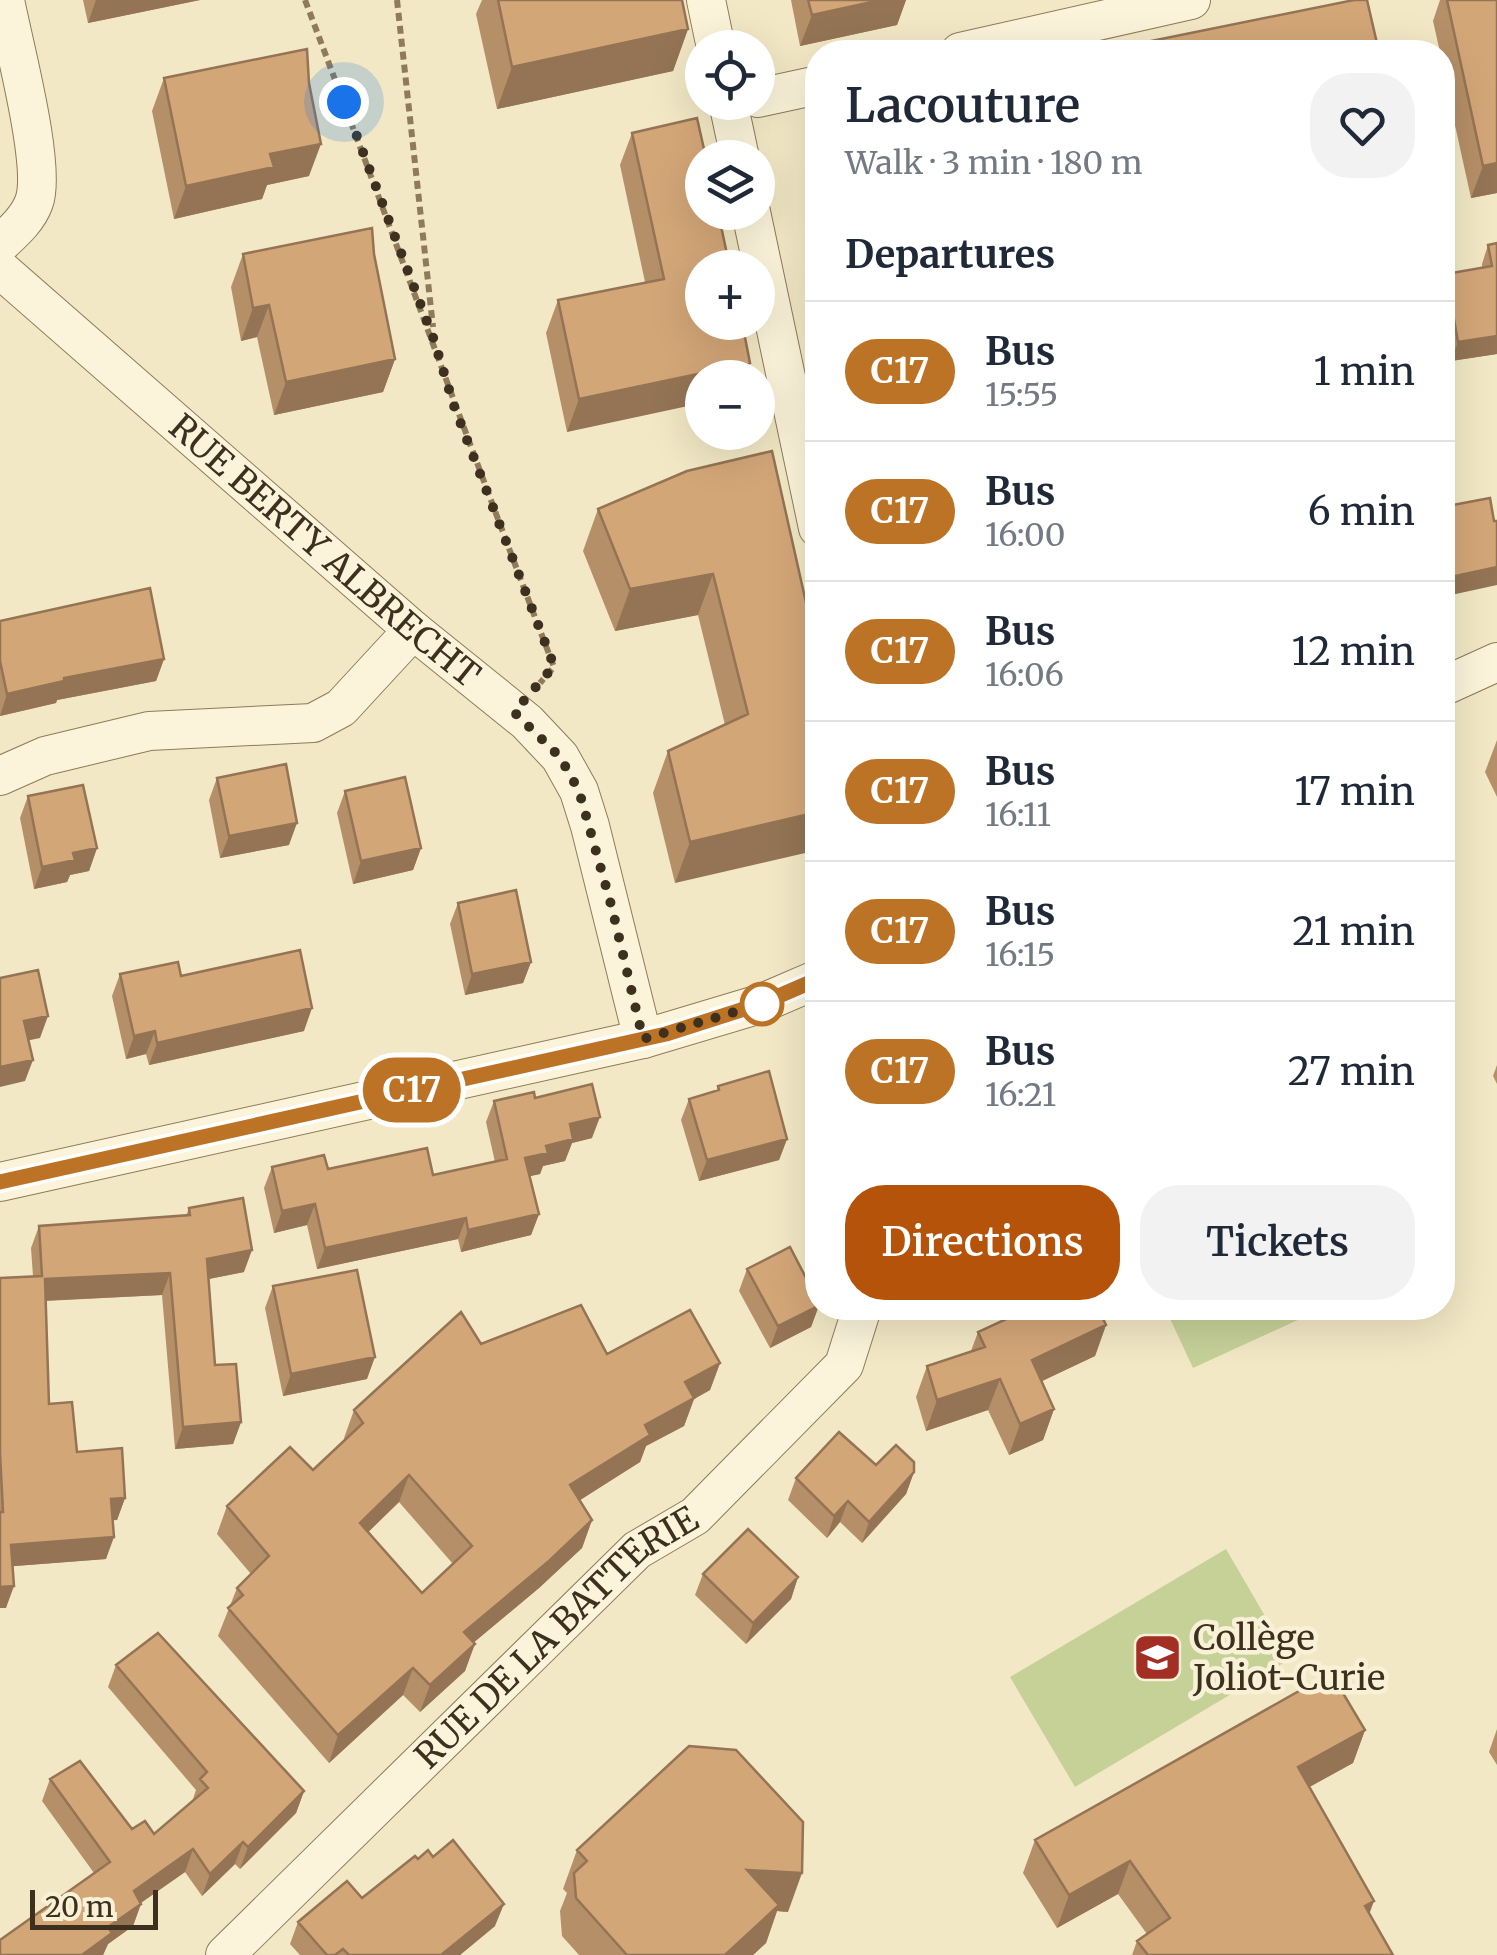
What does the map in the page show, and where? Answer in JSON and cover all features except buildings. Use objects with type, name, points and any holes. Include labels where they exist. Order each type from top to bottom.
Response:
[{"type":"street","points":[[0,244],[18,228],[34,202],[39,170],[5,0]]},
{"type":"street","points":[[706,0],[712,30]]},
{"type":"street","points":[[1013,40],[1191,0]]},
{"type":"street","points":[[775,94],[805,88]]},
{"type":"street","points":[[755,230],[805,467]]},
{"type":"street","name":"RUE BERTY ALBRECHT","points":[[0,269],[412,630],[514,712],[560,757],[579,791],[643,1039]]},
{"type":"street","points":[[0,776],[45,756],[148,731],[312,723],[340,708],[412,630]]},
{"type":"street","points":[[1455,681],[1497,662]]},
{"type":"street","points":[[0,1182],[643,1039],[760,1004],[805,985]]},
{"type":"street","name":"RUE DE LA BATTERIE","points":[[225,1955],[636,1550],[695,1516],[844,1366],[858,1320]]},
{"type":"path","points":[[305,0],[554,666],[514,712]]},
{"type":"path","points":[[398,0],[434,340]]},
{"type":"green space","points":[[1171,1320],[1298,1320],[1193,1368]]},
{"type":"green space","points":[[1226,1549],[1290,1659],[1075,1787],[1010,1677]]},
{"type":"bus line","name":"C17","points":[[0,1182],[666,1034],[760,1004],[805,985]]},
{"type":"place","name":"Collège Joliot-Curie","points":[[1158,1658]]},
{"type":"route","points":[[344,102],[554,666],[514,712],[560,757],[579,791],[643,1039],[762,1004]]}]
